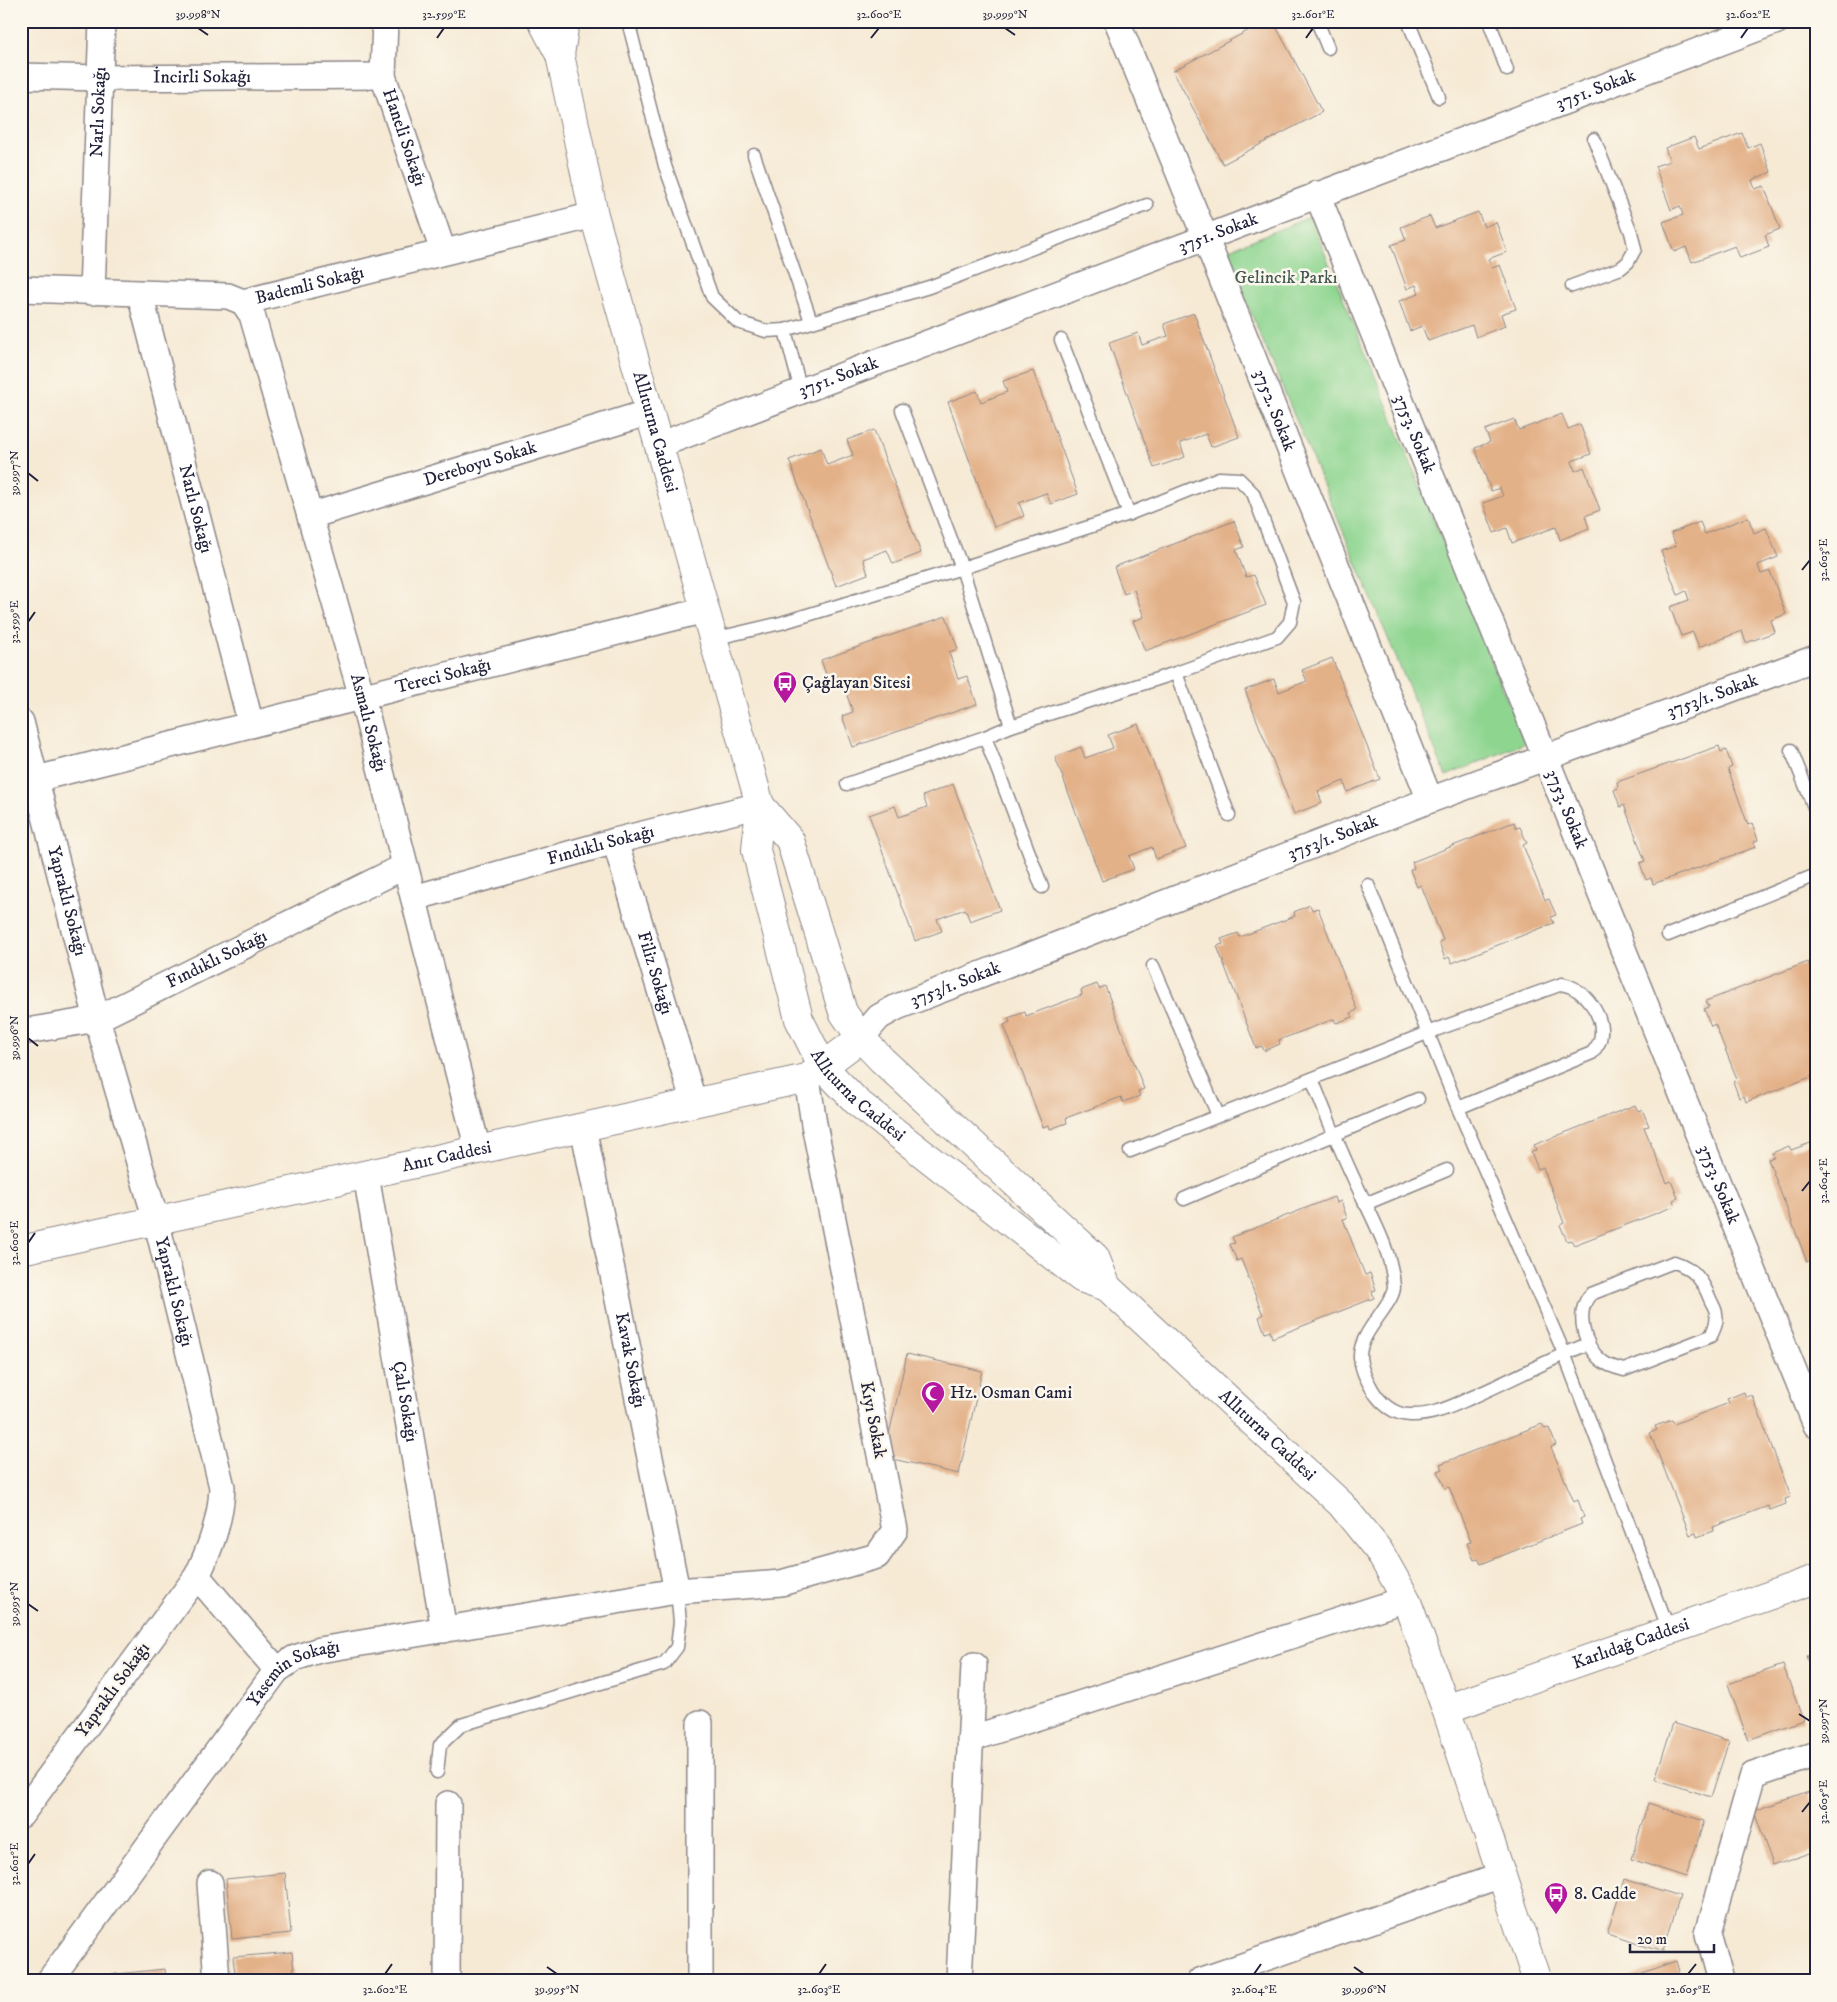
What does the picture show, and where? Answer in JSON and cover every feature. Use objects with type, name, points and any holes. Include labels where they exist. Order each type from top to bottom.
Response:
[{"type":"main road","name":"Allıturna Caddesi","points":[[542,21],[560,55],[594,215],[760,805],[756,850],[799,1019],[816,1055],[816,1072],[1081,1278],[1108,1287]]},
{"type":"main road","name":"Allıturna Caddesi","points":[[560,55],[565,21]]},
{"type":"main road","name":"Allıturna Caddesi","points":[[760,805],[790,840],[843,1012],[861,1038],[882,1060],[1095,1257],[1108,1287],[1341,1504],[1380,1550],[1406,1599]]},
{"type":"main road","name":"Anıt Caddesi","points":[[21,1250],[694,1103],[816,1072],[861,1038]]},
{"type":"main road","name":"Karlıdağ Caddesi","points":[[1446,1709],[1816,1579]]},
{"type":"main road","points":[[1406,1599],[1446,1709],[1537,1981]]},
{"type":"street","name":"Narlı Sokağı","points":[[92,292],[102,21]]},
{"type":"street","name":"Haneli Sokağı","points":[[386,21],[383,76],[443,251]]},
{"type":"street","name":"3752. Sokak","points":[[1117,21],[1430,800]]},
{"type":"street","name":"3751. Sokak","points":[[659,445],[1777,21]]},
{"type":"street","name":"İncirli Sokağı","points":[[21,76],[100,78],[383,76]]},
{"type":"street","name":"3753. Sokak","points":[[1317,194],[1816,1425]]},
{"type":"street","name":"Bademli Sokağı","points":[[21,289],[228,296],[243,302],[594,215]]},
{"type":"street","name":"Narlı Sokağı","points":[[140,294],[251,725]]},
{"type":"street","name":"Asmalı Sokağı","points":[[243,302],[252,315],[362,696],[478,1150]]},
{"type":"street","name":"Dereboyu Sokak","points":[[310,516],[650,412]]},
{"type":"street","name":"Tereci Sokağı","points":[[36,779],[705,610]]},
{"type":"street","name":"3753/1. Sokak","points":[[861,1038],[879,1017],[897,1007],[1430,800],[1816,658]]},
{"type":"street","name":"Yapraklı Sokağı","points":[[21,722],[97,1019],[156,1220],[222,1487],[218,1523],[197,1576],[21,1815]]},
{"type":"street","name":"Fındıklı Sokağı","points":[[414,898],[616,841],[760,805]]},
{"type":"street","name":"Filiz Sokağı","points":[[616,841],[694,1103]]},
{"type":"street","name":"Fındıklı Sokağı","points":[[21,1032],[97,1019],[405,866]]},
{"type":"street","name":"Kıyı Sokak","points":[[677,1591],[781,1583],[877,1556],[895,1530],[814,1124],[816,1072]]},
{"type":"street","name":"Kavak Sokağı","points":[[583,1127],[677,1591]]},
{"type":"street","name":"Çalı Sokağı","points":[[366,1175],[444,1630]]},
{"type":"street","points":[[197,1576],[277,1670]]},
{"type":"street","name":"Yasemin Sokağı","points":[[49,1981],[277,1670],[295,1658],[320,1650],[677,1591]]},
{"type":"street","points":[[970,1739],[1406,1599]]},
{"type":"street","points":[[959,1981],[974,1665]]},
{"type":"street","points":[[700,1723],[700,1981]]},
{"type":"street","points":[[1720,1981],[1708,1933],[1753,1775],[1816,1754]]},
{"type":"street","points":[[447,1981],[448,1804]]},
{"type":"street","points":[[1200,1981],[1501,1875]]},
{"type":"street","points":[[210,1882],[217,1981]]},
{"type":"lane","points":[[628,21],[665,166],[712,297],[738,322],[766,331],[785,330],[929,287],[1147,205]]},
{"type":"lane","points":[[1317,21],[1328,48]]},
{"type":"lane","points":[[1408,21],[1439,97]]},
{"type":"lane","points":[[1489,21],[1507,70]]},
{"type":"lane","points":[[1572,286],[1621,268],[1628,262],[1635,249],[1631,232],[1594,139]]},
{"type":"lane","points":[[754,155],[811,321]]},
{"type":"lane","points":[[785,330],[801,392]]},
{"type":"lane","points":[[1061,340],[1129,514]]},
{"type":"lane","points":[[902,410],[962,568],[1012,726]]},
{"type":"lane","points":[[713,639],[781,623],[962,568],[1129,514],[1219,478],[1238,479],[1253,493],[1294,602],[1290,622],[1278,637],[1176,673],[1012,726],[847,784]]},
{"type":"lane","points":[[1176,673],[1229,815]]},
{"type":"lane","points":[[985,737],[1042,886]]},
{"type":"lane","points":[[1791,750],[1816,812]]},
{"type":"lane","points":[[1668,935],[1816,875]]},
{"type":"lane","points":[[1368,885],[1458,1108],[1564,1354],[1670,1630]]},
{"type":"lane","points":[[1153,966],[1218,1115]]},
{"type":"lane","points":[[1130,1151],[1427,1033],[1562,984],[1572,986],[1585,997],[1596,1011],[1601,1028],[1600,1041],[1592,1053],[1458,1108]]},
{"type":"lane","points":[[1312,1079],[1334,1136],[1383,1244],[1390,1266],[1394,1289],[1386,1306],[1370,1326],[1360,1355],[1362,1372],[1375,1394],[1389,1409],[1409,1416],[1436,1413],[1526,1374],[1588,1344]]},
{"type":"lane","points":[[1184,1199],[1418,1099]]},
{"type":"lane","points":[[1365,1204],[1448,1170]]},
{"type":"lane","points":[[1674,1262],[1684,1265],[1698,1276],[1705,1286],[1716,1313],[1716,1325],[1710,1336],[1624,1370],[1601,1360],[1588,1344],[1582,1319],[1582,1310],[1586,1299],[1591,1294],[1674,1262]]},
{"type":"lane","points":[[436,1772],[440,1745],[461,1724],[664,1664],[677,1647],[680,1622],[677,1591]]},
{"type":"green space","name":"Gelincik Parkı","points":[[1310,217],[1525,743],[1446,776],[1225,251]]},
{"type":"building","points":[[1266,21],[1273,21],[1322,112],[1223,164],[1173,71]]},
{"type":"building","points":[[1742,133],[1748,148],[1760,143],[1771,172],[1752,180],[1755,189],[1764,186],[1780,229],[1765,235],[1769,247],[1740,258],[1735,246],[1692,262],[1686,247],[1674,252],[1663,222],[1683,215],[1680,206],[1671,210],[1655,166],[1670,161],[1665,148],[1694,137],[1699,149]]},
{"type":"building","points":[[1478,212],[1484,227],[1496,222],[1507,252],[1488,259],[1492,268],[1500,265],[1516,309],[1501,314],[1505,326],[1476,337],[1472,325],[1428,341],[1422,326],[1410,331],[1399,301],[1419,294],[1416,285],[1407,289],[1391,245],[1406,240],[1401,227],[1430,216],[1435,228]]},
{"type":"building","points":[[1194,313],[1239,437],[1211,447],[1206,434],[1180,443],[1185,457],[1154,468],[1109,343],[1138,333],[1142,345],[1168,336],[1164,324]]},
{"type":"building","points":[[1033,371],[1078,494],[1051,504],[1046,493],[1019,503],[1024,516],[994,527],[948,402],[977,391],[981,402],[1007,392],[1003,381]]},
{"type":"building","points":[[1562,414],[1568,429],[1580,424],[1591,454],[1572,461],[1575,471],[1584,467],[1600,510],[1585,516],[1589,528],[1560,540],[1556,527],[1512,543],[1507,528],[1494,533],[1483,503],[1503,496],[1500,488],[1491,491],[1475,448],[1490,442],[1485,430],[1514,419],[1519,430]]},
{"type":"building","points":[[874,430],[921,553],[893,564],[887,550],[863,559],[868,574],[836,586],[789,460],[821,448],[827,465],[853,455],[847,440]]},
{"type":"building","points":[[1748,517],[1754,533],[1766,528],[1778,557],[1758,565],[1761,574],[1770,571],[1786,614],[1771,620],[1775,632],[1746,643],[1742,631],[1699,647],[1693,632],[1681,636],[1670,607],[1689,600],[1686,591],[1678,595],[1661,551],[1676,546],[1671,533],[1700,522],[1705,534]]},
{"type":"building","points":[[1234,521],[1244,547],[1236,550],[1246,577],[1254,575],[1266,605],[1145,651],[1133,621],[1144,617],[1134,590],[1124,594],[1114,567]]},
{"type":"building","points":[[946,616],[958,649],[949,652],[958,679],[967,676],[977,704],[853,747],[842,716],[853,712],[843,685],[831,689],[821,660]]},
{"type":"building","points":[[1332,658],[1380,779],[1347,792],[1344,781],[1318,791],[1322,803],[1294,814],[1245,690],[1274,679],[1279,692],[1307,681],[1302,670]]},
{"type":"building","points":[[1138,724],[1186,848],[1156,859],[1152,847],[1129,856],[1134,869],[1102,881],[1055,757],[1081,747],[1085,758],[1113,748],[1108,735]]},
{"type":"building","points":[[1719,746],[1721,752],[1726,750],[1732,767],[1728,769],[1748,825],[1752,823],[1758,840],[1754,842],[1756,847],[1653,884],[1651,878],[1646,880],[1640,863],[1645,861],[1624,805],[1620,807],[1614,790],[1618,788],[1617,782]]},
{"type":"building","points":[[953,784],[1000,910],[970,921],[965,909],[937,919],[942,931],[915,941],[869,815],[895,806],[899,817],[927,807],[923,796]]},
{"type":"building","points":[[1514,822],[1516,828],[1520,827],[1527,843],[1523,845],[1545,900],[1549,899],[1556,915],[1551,917],[1554,923],[1452,963],[1449,957],[1445,959],[1439,942],[1443,940],[1421,885],[1417,887],[1410,870],[1414,868],[1412,862]]},
{"type":"building","points":[[1310,905],[1312,910],[1318,908],[1357,1010],[1351,1013],[1353,1017],[1336,1023],[1334,1019],[1279,1040],[1280,1044],[1264,1051],[1262,1046],[1256,1048],[1217,946],[1223,944],[1221,939],[1238,933],[1240,937],[1295,916],[1294,912]]},
{"type":"building","points":[[1808,962],[1810,967],[1815,965],[1816,968],[1816,1075],[1746,1102],[1744,1096],[1739,1098],[1733,1081],[1737,1079],[1715,1024],[1711,1026],[1704,1009],[1709,1007],[1706,1001]]},
{"type":"building","points":[[1097,984],[1099,989],[1105,986],[1144,1089],[1138,1091],[1140,1096],[1123,1102],[1121,1097],[1066,1118],[1067,1123],[1050,1129],[1049,1125],[1043,1127],[1004,1025],[1010,1022],[1008,1018],[1025,1012],[1026,1016],[1082,995],[1081,990]]},
{"type":"building","points":[[1635,1105],[1638,1111],[1642,1109],[1649,1126],[1644,1127],[1667,1183],[1671,1181],[1678,1198],[1673,1200],[1675,1206],[1574,1245],[1571,1240],[1567,1241],[1560,1225],[1564,1223],[1543,1167],[1538,1169],[1531,1152],[1536,1151],[1534,1145]]},
{"type":"building","points":[[1816,1141],[1815,1265],[1813,1259],[1807,1262],[1768,1159],[1774,1157],[1772,1153],[1789,1146],[1791,1150]]},
{"type":"building","points":[[1334,1197],[1336,1203],[1341,1201],[1347,1218],[1343,1219],[1365,1275],[1370,1273],[1376,1290],[1372,1291],[1374,1298],[1272,1338],[1270,1331],[1265,1333],[1259,1317],[1263,1315],[1241,1259],[1237,1261],[1230,1244],[1235,1243],[1232,1237]]},
{"type":"building","name":"Hz. Osman Cami","points":[[907,1354],[982,1371],[959,1474],[884,1457]]},
{"type":"building","points":[[1744,1392],[1746,1397],[1752,1395],[1791,1497],[1785,1499],[1786,1504],[1770,1510],[1768,1506],[1713,1527],[1714,1531],[1697,1537],[1696,1533],[1690,1535],[1650,1433],[1657,1430],[1655,1426],[1672,1420],[1674,1424],[1729,1403],[1727,1399]]},
{"type":"building","points":[[1542,1424],[1545,1429],[1549,1428],[1556,1445],[1551,1447],[1574,1502],[1578,1500],[1584,1517],[1580,1519],[1582,1524],[1481,1564],[1478,1559],[1474,1560],[1467,1543],[1471,1542],[1449,1487],[1445,1488],[1438,1471],[1443,1469],[1440,1464]]},
{"type":"building","points":[[1816,1653],[1816,1679],[1815,1679],[1807,1656]]},
{"type":"building","points":[[1783,1665],[1803,1720],[1748,1740],[1728,1684]]},
{"type":"building","points":[[1673,1723],[1729,1741],[1711,1797],[1655,1779]]},
{"type":"building","points":[[1809,1792],[1816,1810],[1816,1851],[1773,1866],[1754,1811]]},
{"type":"building","points":[[1648,1803],[1704,1821],[1686,1877],[1631,1859]]},
{"type":"building","points":[[285,1873],[291,1933],[232,1939],[226,1879]]},
{"type":"building","points":[[1624,1879],[1680,1896],[1663,1952],[1607,1934]]},
{"type":"building","points":[[292,1952],[295,1981],[236,1981],[233,1957]]},
{"type":"building","points":[[1676,1961],[1682,1981],[1621,1981],[1621,1980]]},
{"type":"building","points":[[165,1969],[166,1981],[106,1981],[106,1975]]},
{"type":"place","name":"Çağlayan Sitesi","points":[[785,704]]},
{"type":"place","name":"Hz. Osman Cami","points":[[933,1414]]},
{"type":"place","name":"8. Cadde","points":[[1556,1915]]}]
